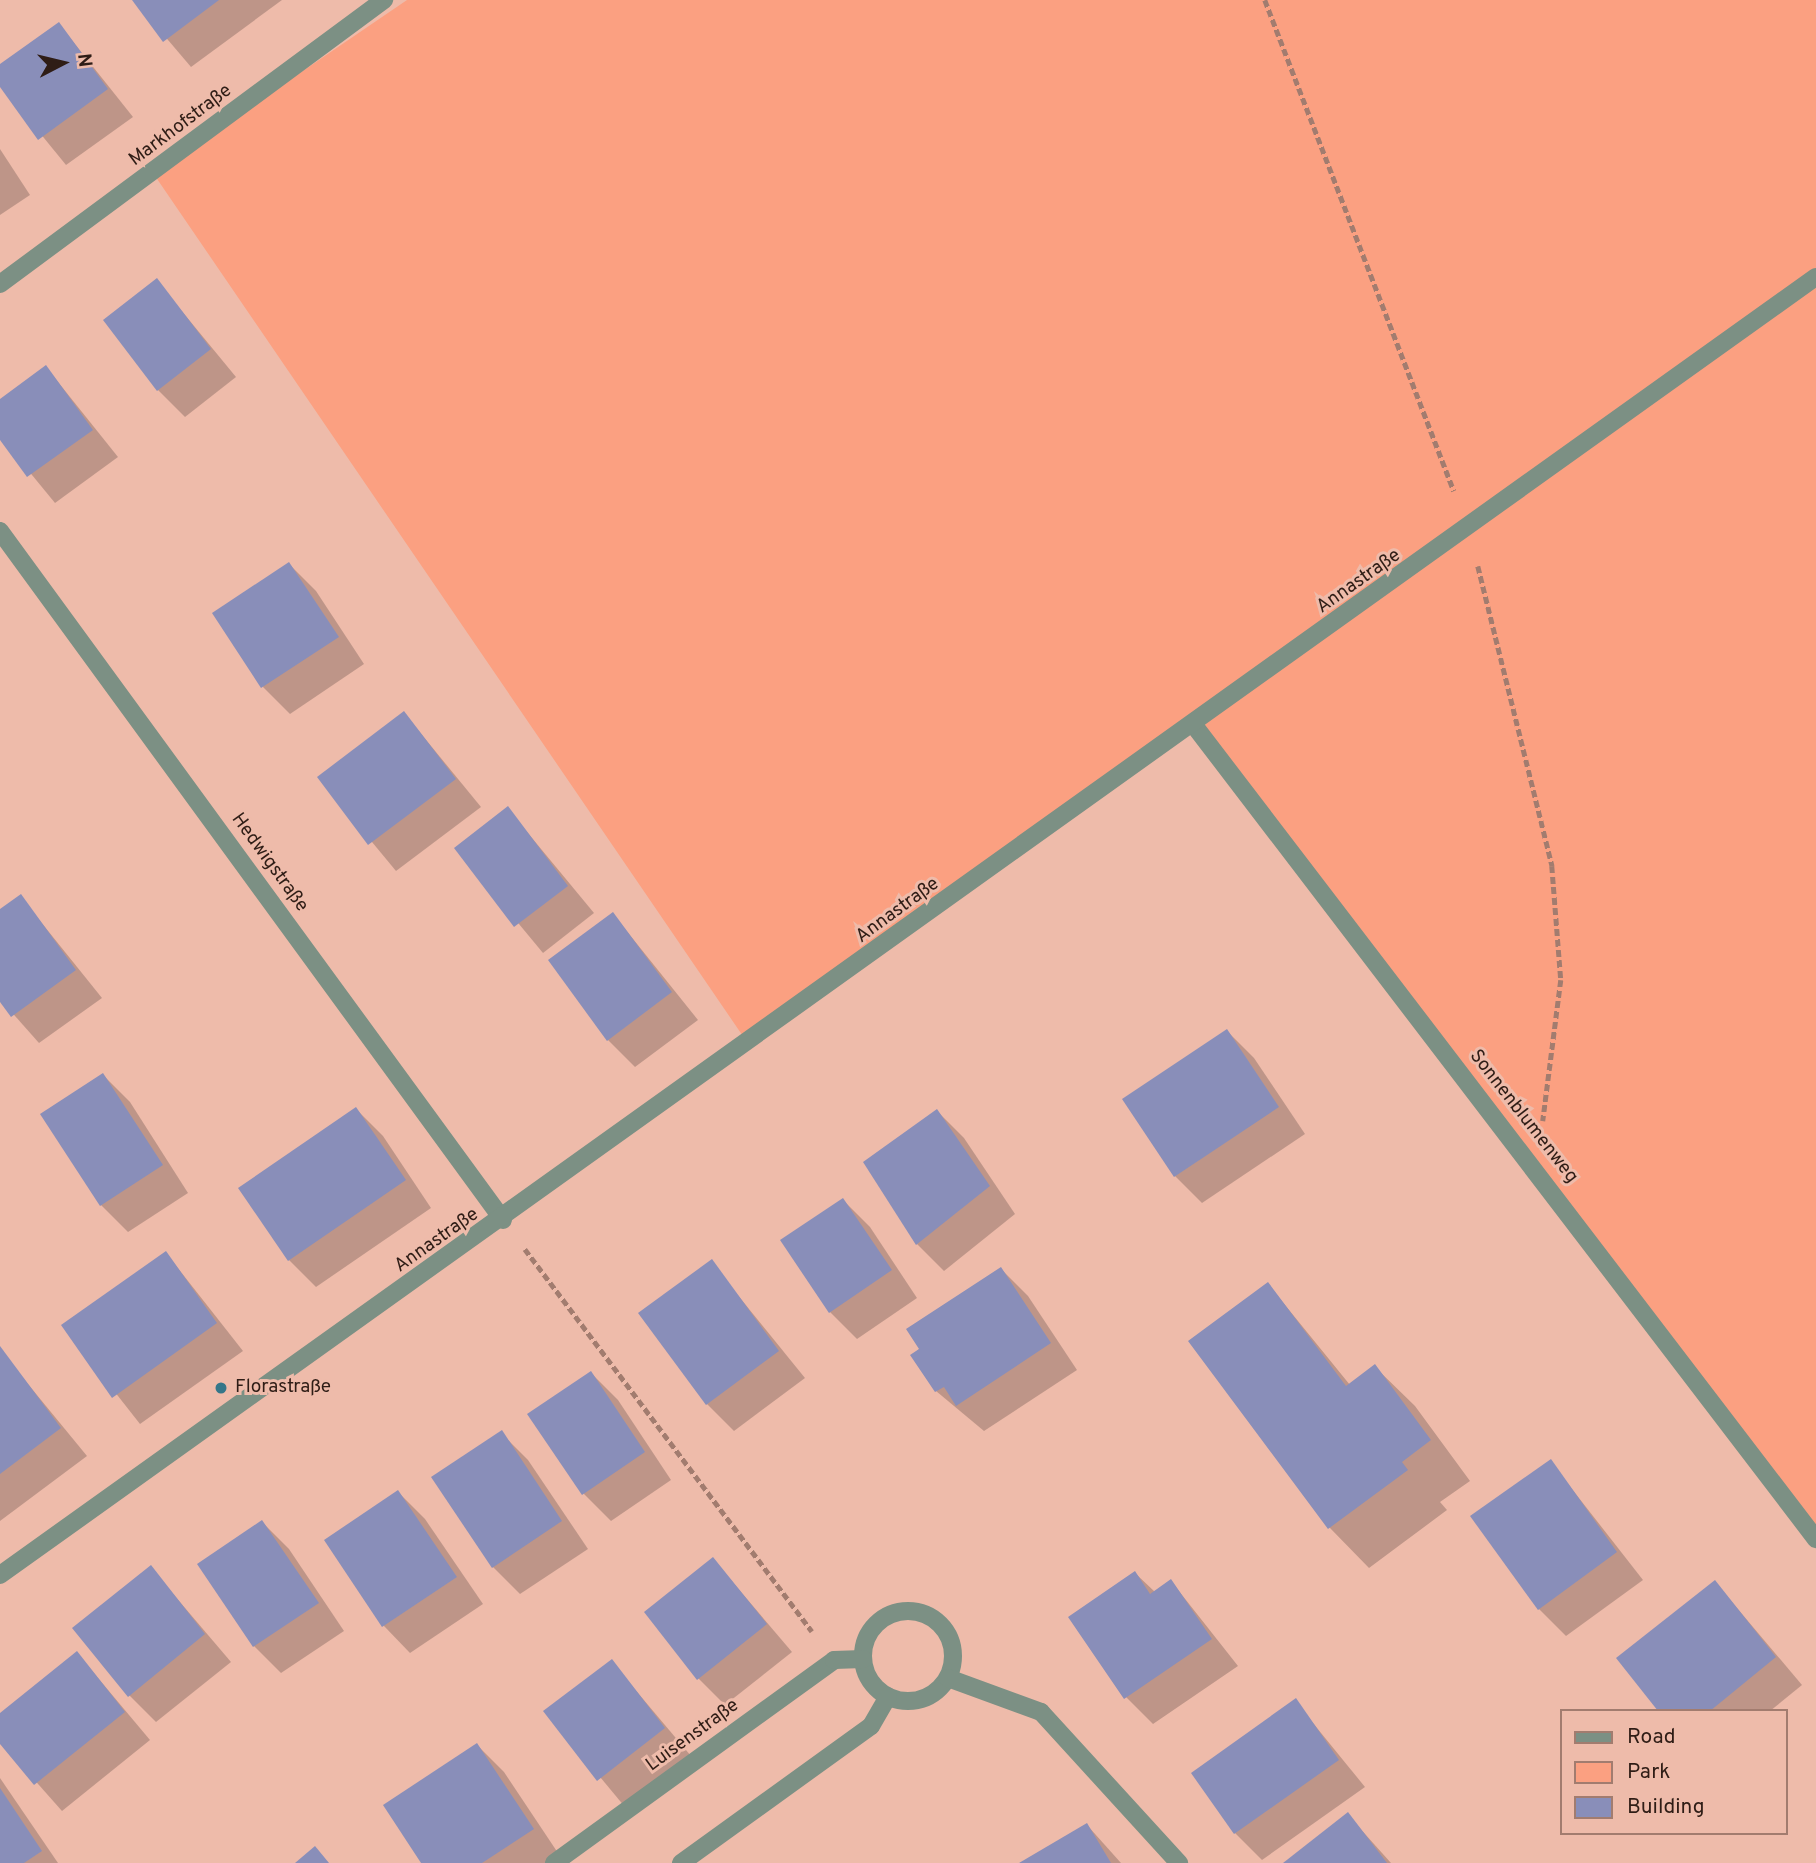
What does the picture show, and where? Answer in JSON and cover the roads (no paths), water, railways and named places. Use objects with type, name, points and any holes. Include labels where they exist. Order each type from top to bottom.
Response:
[{"type":"street","name":"Markhofstraße","points":[[0,284],[384,0]]},
{"type":"street","name":"Annastraße","points":[[0,1575],[503,1220],[1816,276]]},
{"type":"street","name":"Hedwigstraße","points":[[0,531],[503,1220]]},
{"type":"street","name":"Sonnenblumenweg","points":[[1193,724],[1816,1539]]},
{"type":"street","points":[[918,1612],[949,1637],[954,1658],[948,1678],[933,1695],[910,1702],[888,1697],[867,1675],[863,1659],[878,1622],[918,1612]]},
{"type":"street","name":"Luisenstraße","points":[[554,1863],[834,1660],[863,1659]]},
{"type":"street","points":[[948,1678],[1041,1712],[1179,1863]]},
{"type":"street","points":[[681,1863],[871,1726],[888,1697]]},
{"type":"place","name":"Florastraße","points":[[221,1388]]}]
